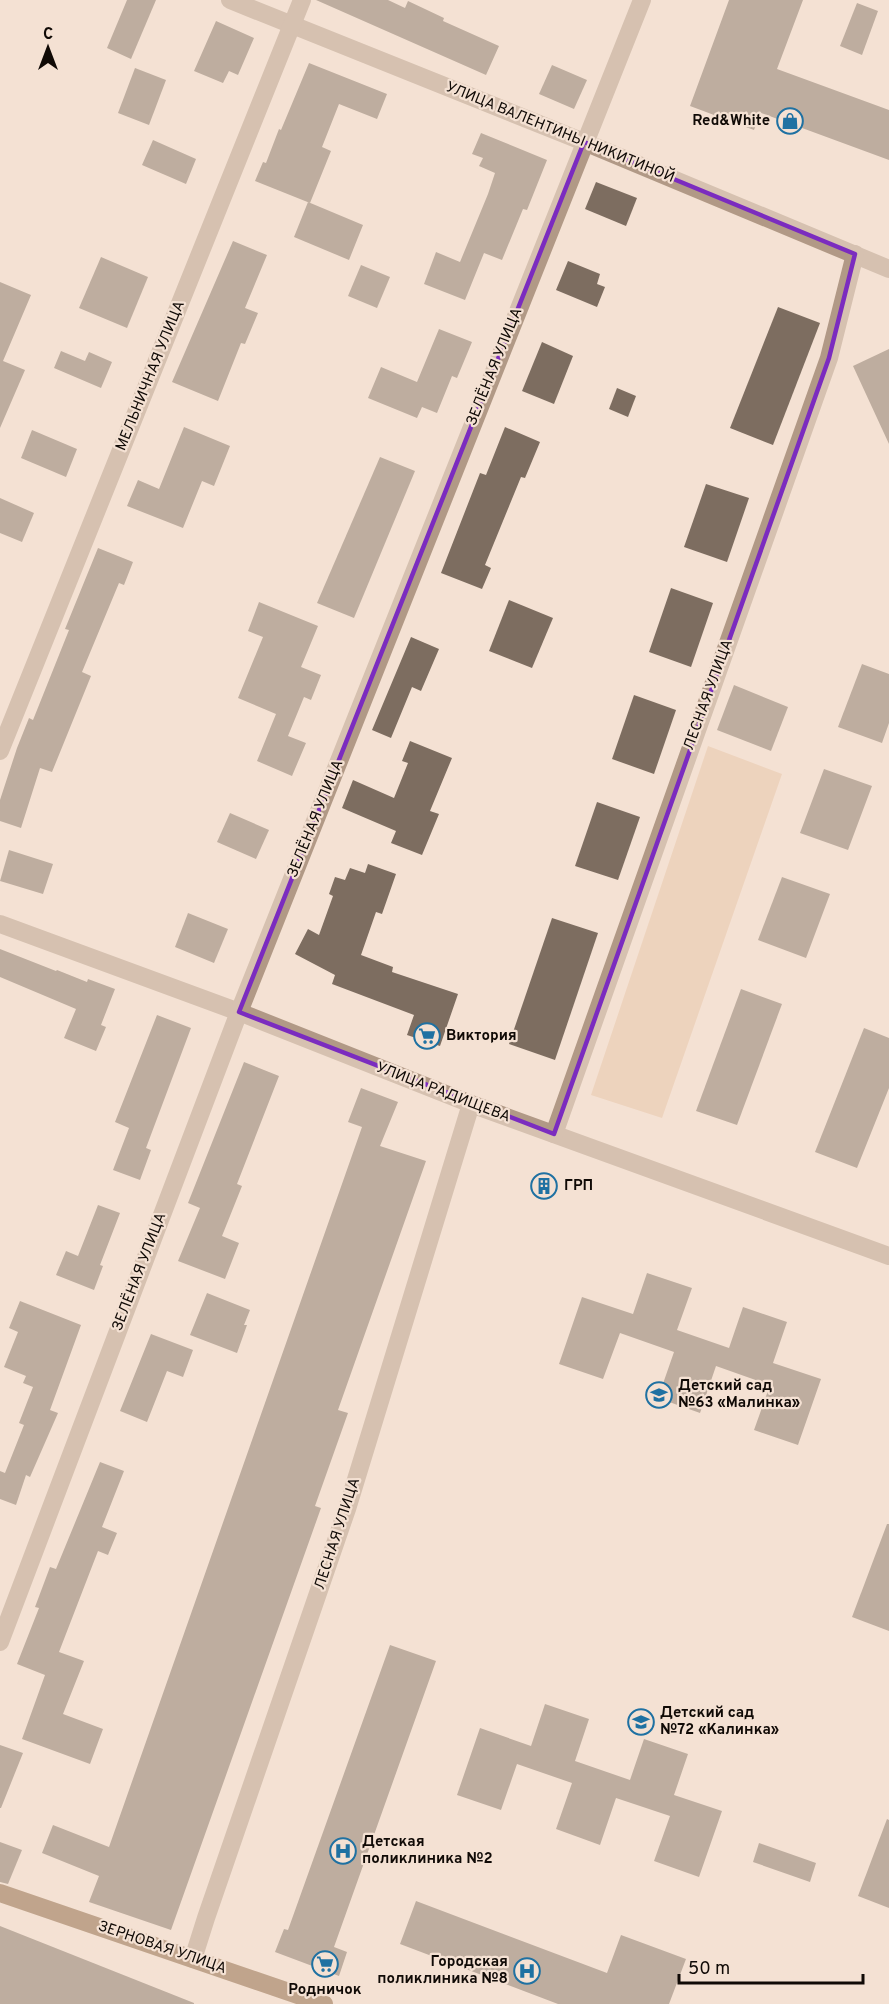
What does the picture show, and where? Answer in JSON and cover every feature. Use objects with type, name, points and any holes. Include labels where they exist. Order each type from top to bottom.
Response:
[{"type":"main road","name":"ЗЕРНОВАЯ УЛИЦА","points":[[0,1893],[324,2004]]},
{"type":"street","name":"УЛИЦА ВАЛЕНТИНЫ НИКИТИНОЙ","points":[[230,0],[584,142],[889,269]]},
{"type":"street","name":"МЕЛЬНИЧНАЯ УЛИЦА","points":[[0,752],[302,0]]},
{"type":"street","name":"ЗЕЛЁНАЯ УЛИЦА","points":[[0,1642],[239,1012],[642,0]]},
{"type":"street","name":"ЛЕСНАЯ УЛИЦА","points":[[554,1134],[829,358],[855,254]]},
{"type":"street","name":"УЛИЦА РАДИЩЕВА","points":[[0,924],[239,1012],[471,1104],[889,1256]]},
{"type":"street","name":"ЛЕСНАЯ УЛИЦА","points":[[194,1959],[206,1918],[347,1509],[471,1104]]},
{"type":"highlighted area","points":[[584,142],[855,254],[829,358],[554,1134],[239,1012]]},
{"type":"shaded area","points":[[708,746],[782,774],[662,1118],[591,1095]]},
{"type":"building","points":[[127,0],[156,0],[131,59],[107,48]]},
{"type":"building","points":[[316,0],[388,0],[405,8],[408,1],[444,18],[443,21],[499,46],[486,75]]},
{"type":"building","points":[[729,0],[803,0],[777,69],[889,110],[889,160],[761,113],[754,130],[690,106]]},
{"type":"building","points":[[857,3],[878,11],[862,55],[840,46]]},
{"type":"building","points":[[216,21],[254,38],[238,75],[229,71],[223,83],[194,71]]},
{"type":"building","points":[[309,63],[387,94],[377,119],[339,104],[322,147],[331,151],[310,203],[255,181],[263,162],[266,163]]},
{"type":"building","points":[[552,65],[587,80],[574,109],[539,94]]},
{"type":"building","points":[[135,68],[166,80],[149,125],[118,113]]},
{"type":"building","points":[[481,133],[547,160],[527,210],[523,209],[502,260],[484,253],[465,300],[424,284],[436,252],[460,262],[488,194],[495,173],[479,166],[483,158],[472,154]]},
{"type":"building","points":[[153,140],[196,159],[186,184],[142,165]]},
{"type":"building","points":[[596,182],[637,198],[626,226],[585,209]]},
{"type":"building","points":[[308,202],[363,225],[349,260],[294,237]]},
{"type":"building","points":[[233,241],[267,255],[245,308],[258,313],[245,344],[241,343],[218,401],[172,382]]},
{"type":"building","points":[[101,257],[148,277],[127,328],[79,308]]},
{"type":"building","points":[[568,261],[600,274],[597,284],[605,287],[597,307],[556,290]]},
{"type":"building","points":[[361,265],[390,277],[377,308],[348,296]]},
{"type":"building","points":[[0,282],[31,295],[3,361],[25,370],[0,428]]},
{"type":"building","points":[[778,307],[820,323],[773,445],[730,428]]},
{"type":"building","points":[[439,329],[472,342],[457,378],[452,376],[437,413],[422,407],[417,418],[368,398],[381,367],[417,382]]},
{"type":"building","points":[[542,342],[573,356],[554,404],[522,391]]},
{"type":"building","points":[[889,349],[889,444],[853,366]]},
{"type":"building","points":[[61,351],[85,361],[89,352],[112,362],[101,388],[54,368]]},
{"type":"building","points":[[617,388],[636,396],[628,417],[609,409]]},
{"type":"building","points":[[184,427],[230,446],[214,486],[202,481],[183,528],[127,506],[138,480],[159,489]]},
{"type":"building","points":[[505,427],[540,442],[525,478],[521,477],[485,565],[491,568],[482,589],[441,573],[480,473],[486,475]]},
{"type":"building","points":[[32,430],[77,449],[66,477],[21,458]]},
{"type":"building","points":[[380,457],[415,471],[354,618],[317,603]]},
{"type":"building","points":[[706,484],[749,498],[727,562],[684,547]]},
{"type":"building","points":[[0,498],[34,513],[22,542],[0,533]]},
{"type":"building","points":[[98,548],[133,562],[124,585],[119,583],[82,672],[91,676],[52,772],[40,768],[21,828],[0,821],[0,800],[17,748],[29,718],[33,720],[69,630],[65,629]]},
{"type":"building","points":[[671,588],[713,603],[691,667],[649,652]]},
{"type":"building","points":[[509,600],[553,618],[532,668],[489,651]]},
{"type":"building","points":[[259,602],[318,626],[301,667],[321,675],[311,700],[304,697],[288,736],[306,743],[292,776],[257,761],[276,714],[238,698],[263,637],[248,631]]},
{"type":"building","points":[[411,637],[439,649],[421,691],[412,687],[391,738],[372,730]]},
{"type":"building","points":[[862,664],[889,674],[889,723],[882,743],[838,727]]},
{"type":"building","points":[[734,685],[788,707],[771,751],[717,730]]},
{"type":"building","points":[[634,695],[676,710],[654,774],[612,759]]},
{"type":"building","points":[[410,741],[452,758],[430,811],[439,814],[422,855],[391,843],[396,831],[342,808],[353,780],[394,798],[408,763],[402,761]]},
{"type":"building","points":[[824,769],[872,786],[848,850],[800,833]]},
{"type":"building","points":[[597,802],[640,817],[618,880],[575,866]]},
{"type":"building","points":[[230,813],[269,830],[256,859],[217,842]]},
{"type":"building","points":[[9,850],[53,864],[43,894],[0,881]]},
{"type":"building","points":[[368,864],[396,874],[382,914],[376,912],[361,955],[393,967],[392,972],[458,994],[440,1046],[407,1035],[414,1015],[332,984],[335,975],[295,954],[308,929],[319,935],[333,896],[329,894],[335,877],[345,880],[350,868],[365,873]]},
{"type":"building","points":[[782,877],[830,894],[806,958],[758,940]]},
{"type":"building","points":[[188,913],[228,929],[214,963],[175,947]]},
{"type":"building","points":[[552,918],[598,933],[555,1060],[509,1044]]},
{"type":"building","points":[[0,949],[87,982],[88,979],[115,989],[101,1025],[106,1027],[96,1051],[64,1038],[76,1009],[0,977]]},
{"type":"building","points":[[741,989],[782,1004],[737,1125],[696,1111]]},
{"type":"building","points":[[157,1015],[191,1028],[146,1148],[151,1150],[140,1180],[113,1170],[129,1128],[115,1122]]},
{"type":"building","points":[[864,1028],[889,1038],[889,1088],[857,1168],[815,1152]]},
{"type":"building","points":[[244,1062],[279,1076],[237,1184],[242,1186],[222,1236],[239,1243],[225,1279],[178,1261],[200,1208],[188,1203]]},
{"type":"building","points":[[361,1088],[398,1102],[380,1146],[426,1161],[338,1410],[348,1413],[315,1506],[321,1508],[171,1930],[89,1902],[99,1876],[42,1853],[53,1825],[109,1847],[362,1127],[348,1122]]},
{"type":"building","points":[[98,1205],[120,1213],[100,1265],[103,1266],[94,1290],[56,1275],[66,1251],[78,1256]]},
{"type":"building","points":[[647,1273],[692,1288],[677,1330],[729,1348],[743,1307],[787,1322],[773,1363],[821,1379],[798,1445],[754,1430],[770,1385],[716,1366],[700,1413],[658,1398],[674,1352],[620,1333],[603,1379],[559,1364],[582,1297],[633,1314]]},
{"type":"building","points":[[207,1293],[250,1310],[237,1353],[190,1335]]},
{"type":"building","points":[[20,1301],[81,1325],[50,1410],[58,1413],[30,1477],[26,1475],[16,1505],[0,1499],[0,1471],[5,1473],[24,1425],[19,1423],[33,1387],[23,1383],[26,1376],[4,1367],[18,1332],[9,1328]]},
{"type":"building","points":[[151,1334],[193,1350],[183,1377],[167,1371],[147,1422],[120,1411]]},
{"type":"building","points":[[100,1462],[124,1471],[102,1527],[117,1533],[108,1555],[98,1551],[59,1652],[84,1661],[63,1714],[103,1729],[90,1764],[22,1739],[45,1675],[17,1664],[39,1608],[35,1607],[50,1567],[56,1569]]},
{"type":"building","points":[[887,1524],[889,1524],[889,1631],[852,1617]]},
{"type":"building","points":[[390,1645],[436,1661],[334,1947],[347,1952],[339,1976],[275,1952],[284,1929],[288,1930]]},
{"type":"building","points":[[545,1704],[589,1719],[575,1761],[630,1780],[644,1739],[688,1754],[674,1795],[722,1811],[699,1877],[654,1861],[670,1816],[616,1798],[600,1845],[556,1829],[572,1783],[517,1764],[501,1810],[457,1795],[480,1728],[531,1746]]},
{"type":"building","points":[[0,1745],[23,1753],[1,1808],[0,1808]]},
{"type":"building","points":[[887,1819],[889,1820],[889,1908],[858,1896]]},
{"type":"building","points":[[0,1842],[22,1850],[8,1884],[0,1882]]},
{"type":"building","points":[[759,1843],[816,1863],[810,1882],[753,1862]]},
{"type":"building","points":[[416,1901],[607,1973],[621,1935],[686,1959],[669,2004],[558,2004],[400,1944]]},
{"type":"building","points":[[0,1926],[194,2003],[194,2004],[0,2004]]},
{"type":"place","name":"Red&White","points":[[790,121]]},
{"type":"place","name":"Виктория","points":[[427,1036]]},
{"type":"place","name":"ГРП","points":[[544,1186]]},
{"type":"place","name":"Детский сад №63 «Малинка»","points":[[659,1395]]},
{"type":"place","name":"Детский сад №72 «Калинка»","points":[[641,1722]]},
{"type":"place","name":"Детская поликлиника №2","points":[[343,1851]]},
{"type":"place","name":"Родничок","points":[[325,1964]]},
{"type":"place","name":"Городская поликлиника №8","points":[[527,1971]]}]
